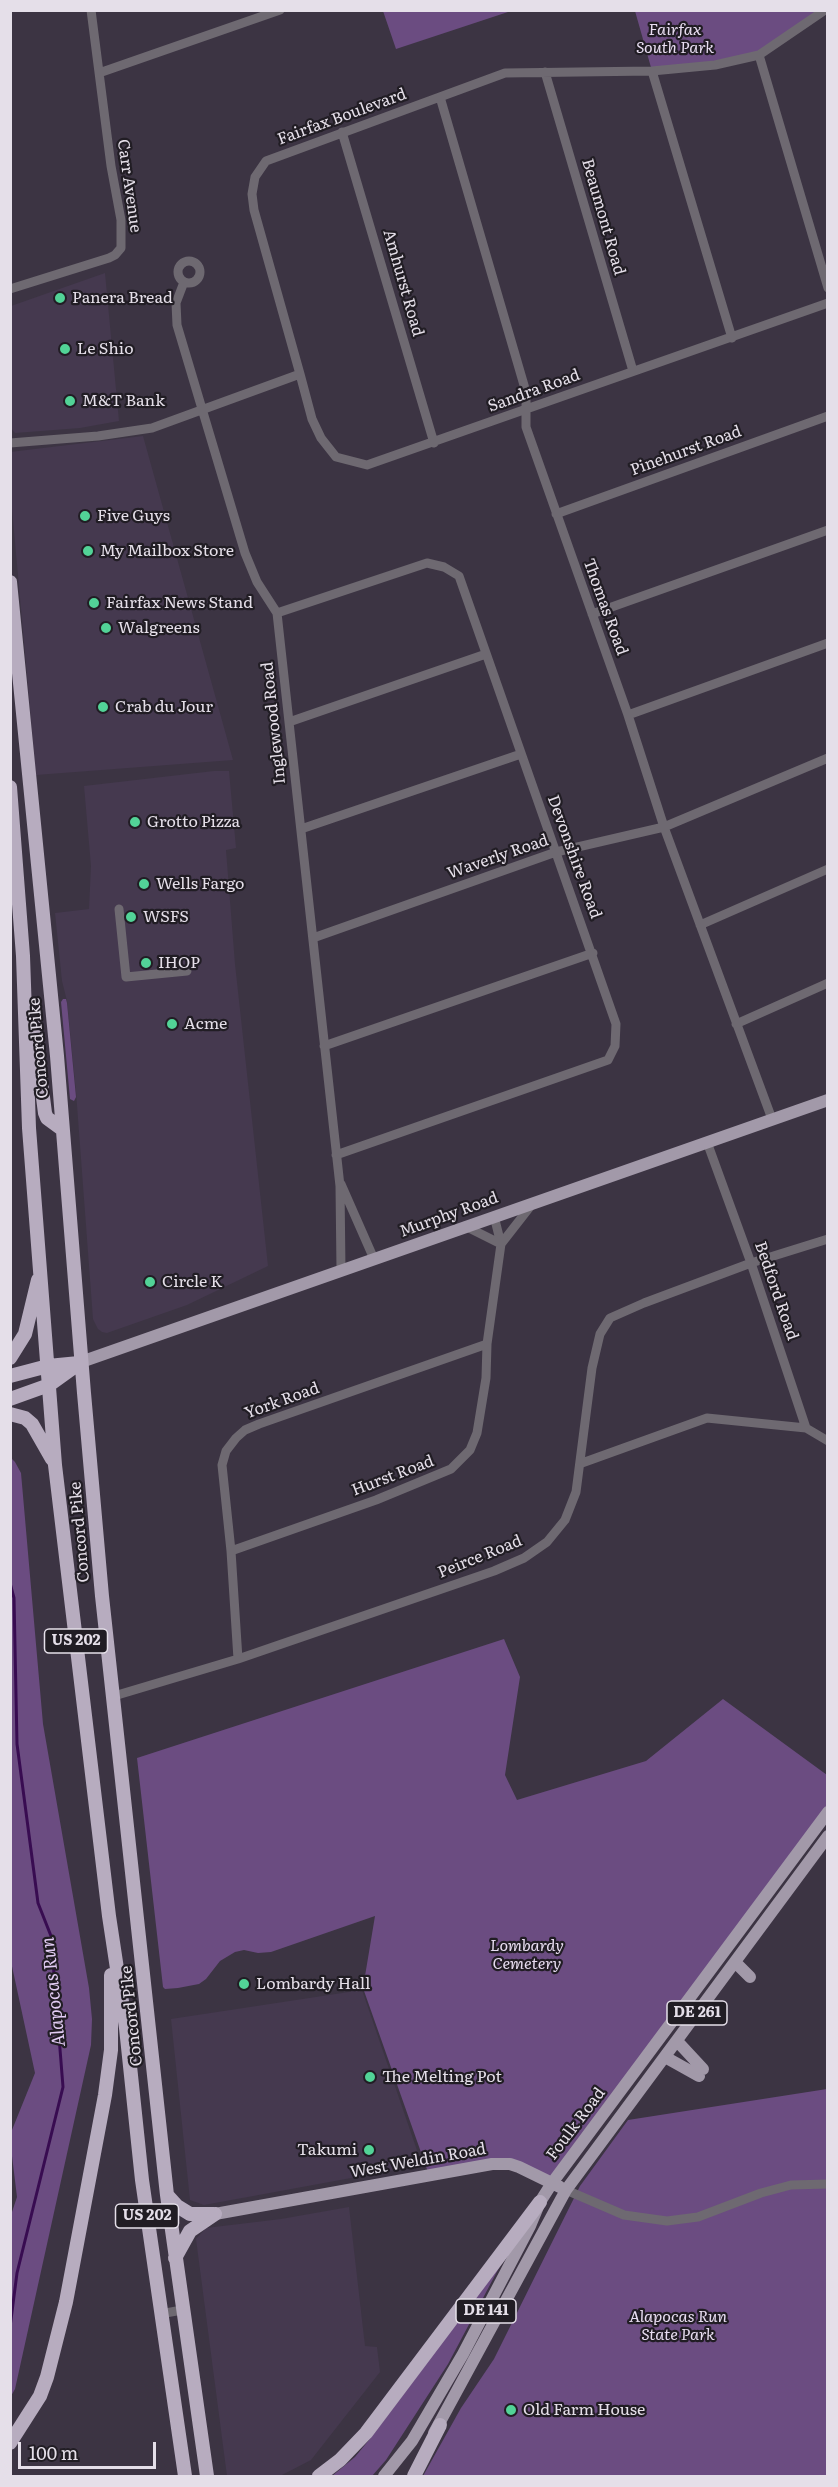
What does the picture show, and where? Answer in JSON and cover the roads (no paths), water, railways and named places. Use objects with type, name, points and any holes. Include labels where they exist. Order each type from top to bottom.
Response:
[{"type":"highway","name":"Concord Pike","points":[[10,582],[57,1056],[81,1362],[114,1696],[167,2195],[207,2476]]},
{"type":"highway","name":"Concord Pike","points":[[10,787],[22,956],[29,1128],[55,1465],[109,1916],[126,2028],[160,2313],[185,2476]]},
{"type":"highway","points":[[22,956],[38,1048],[45,1113],[47,1118],[62,1129]]},
{"type":"highway","points":[[10,1358],[25,1334],[41,1266]]},
{"type":"highway","points":[[10,1376],[48,1366],[81,1362]]},
{"type":"highway","points":[[10,1399],[49,1385],[81,1362]]},
{"type":"highway","points":[[10,1414],[32,1424],[55,1465]]},
{"type":"highway","points":[[10,2443],[40,2396],[51,2365],[66,2302],[105,2095],[112,2024],[109,1916]]},
{"type":"highway","points":[[167,2195],[177,2206],[190,2214],[215,2214]]},
{"type":"highway","points":[[319,2476],[340,2460],[366,2433],[540,2202]]},
{"type":"highway","points":[[175,2258],[190,2231],[215,2214]]},
{"type":"highway","points":[[414,2476],[440,2425]]},
{"type":"main road","name":"Murphy Road","points":[[81,1362],[828,1100]]},
{"type":"main road","name":"Foulk Road","points":[[384,2476],[412,2441],[463,2354],[530,2226],[540,2202],[552,2183],[828,1812]]},
{"type":"main road","name":"Foulk Road","points":[[405,2476],[440,2425],[566,2190],[828,1836]]},
{"type":"main road","points":[[735,1962],[750,1977]]},
{"type":"main road","points":[[665,2056],[701,2072],[676,2041]]},
{"type":"main road","name":"West Weldin Road","points":[[215,2214],[492,2164],[510,2164],[566,2190]]},
{"type":"street","name":"Carr Avenue","points":[[10,289],[109,258],[115,255],[120,248],[121,220],[111,166],[92,10]]},
{"type":"street","points":[[99,73],[280,10]]},
{"type":"street","name":"Fairfax Boulevard","points":[[300,374],[254,210],[252,194],[255,177],[266,161],[505,73],[652,71],[715,65],[759,56],[825,10]]},
{"type":"street","points":[[759,56],[828,288]]},
{"type":"street","points":[[652,71],[732,338]]},
{"type":"street","name":"Beaumont Road","points":[[545,72],[633,371]]},
{"type":"street","name":"Thomas Road","points":[[440,97],[526,392],[526,428],[628,715],[664,827],[772,1119]]},
{"type":"street","name":"Amhurst Road","points":[[342,132],[434,442]]},
{"type":"street","name":"Inglewood Road","points":[[184,282],[176,303],[176,320],[245,553],[256,582],[277,614],[339,1179],[341,1270]]},
{"type":"street","name":"Sandra Road","points":[[300,374],[312,418],[321,438],[336,457],[367,465],[828,303]]},
{"type":"street","points":[[10,442],[98,436],[152,428],[300,374]]},
{"type":"street","name":"Pinehurst Road","points":[[556,514],[828,416]]},
{"type":"street","points":[[592,614],[828,531]]},
{"type":"street","name":"Devonshire Road","points":[[277,614],[427,563],[444,567],[459,576],[616,1024],[615,1046],[608,1059],[336,1155]]},
{"type":"street","points":[[628,715],[828,643]]},
{"type":"street","points":[[289,722],[486,654]]},
{"type":"street","points":[[301,829],[521,754]]},
{"type":"street","name":"Waverly Road","points":[[313,938],[556,852],[664,827],[828,758]]},
{"type":"street","points":[[700,925],[828,869]]},
{"type":"street","points":[[119,909],[126,976],[187,971]]},
{"type":"street","points":[[324,1046],[593,953]]},
{"type":"street","points":[[736,1024],[828,983]]},
{"type":"street","name":"Bedford Road","points":[[707,1142],[751,1263],[806,1428]]},
{"type":"street","name":"Inglewood Road","points":[[339,1179],[374,1259]]},
{"type":"street","points":[[465,1226],[501,1244],[534,1202]]},
{"type":"street","name":"Hurst Road","points":[[231,1551],[376,1500],[451,1469],[470,1450],[477,1433],[486,1378],[487,1344],[501,1244],[494,1216]]},
{"type":"street","name":"Peirce Road","points":[[114,1696],[238,1659],[494,1571],[524,1558],[547,1542],[565,1520],[576,1492],[582,1463],[592,1368],[600,1334],[610,1318],[751,1263],[828,1239]]},
{"type":"street","name":"York Road","points":[[238,1659],[231,1551],[222,1466],[226,1451],[236,1438],[245,1430],[487,1344]]},
{"type":"street","points":[[582,1463],[707,1418],[806,1428],[828,1441]]},
{"type":"street","points":[[771,1889],[782,1897]]},
{"type":"street","name":"West Weldin Road","points":[[566,2190],[624,2215],[667,2221],[698,2217],[761,2193],[791,2185],[828,2184]]},
{"type":"street","points":[[160,2313],[182,2310]]},
{"type":"waterway","name":"Alapocas Run","points":[[10,1583],[14,1598],[17,1744],[38,1903],[51,1936],[63,2087],[17,2273],[10,2327]]},
{"type":"place","name":"Panera Bread","points":[[60,298]]},
{"type":"place","name":"Le Shio","points":[[65,349]]},
{"type":"place","name":"M&T Bank","points":[[70,401]]},
{"type":"place","name":"Five Guys","points":[[85,516]]},
{"type":"place","name":"My Mailbox Store","points":[[88,551]]},
{"type":"place","name":"Fairfax News Stand","points":[[94,603]]},
{"type":"place","name":"Walgreens","points":[[106,628]]},
{"type":"place","name":"Crab du Jour","points":[[103,707]]},
{"type":"place","name":"Grotto Pizza","points":[[135,822]]},
{"type":"place","name":"Wells Fargo","points":[[144,884]]},
{"type":"place","name":"WSFS","points":[[131,917]]},
{"type":"place","name":"IHOP","points":[[146,963]]},
{"type":"place","name":"Acme","points":[[172,1024]]},
{"type":"place","name":"Circle K","points":[[150,1282]]},
{"type":"place","name":"Lombardy Hall","points":[[244,1984]]},
{"type":"place","name":"The Melting Pot","points":[[370,2077]]},
{"type":"place","name":"Takumi","points":[[369,2150]]},
{"type":"place","name":"Old Farm House","points":[[511,2410]]},
{"type":"park label","name":"Fairfax South Park","points":[[675,39]]},
{"type":"park label","name":"Lombardy Cemetery","points":[[527,1955]]},
{"type":"park label","name":"Alapocas Run State Park","points":[[678,2326]]}]
